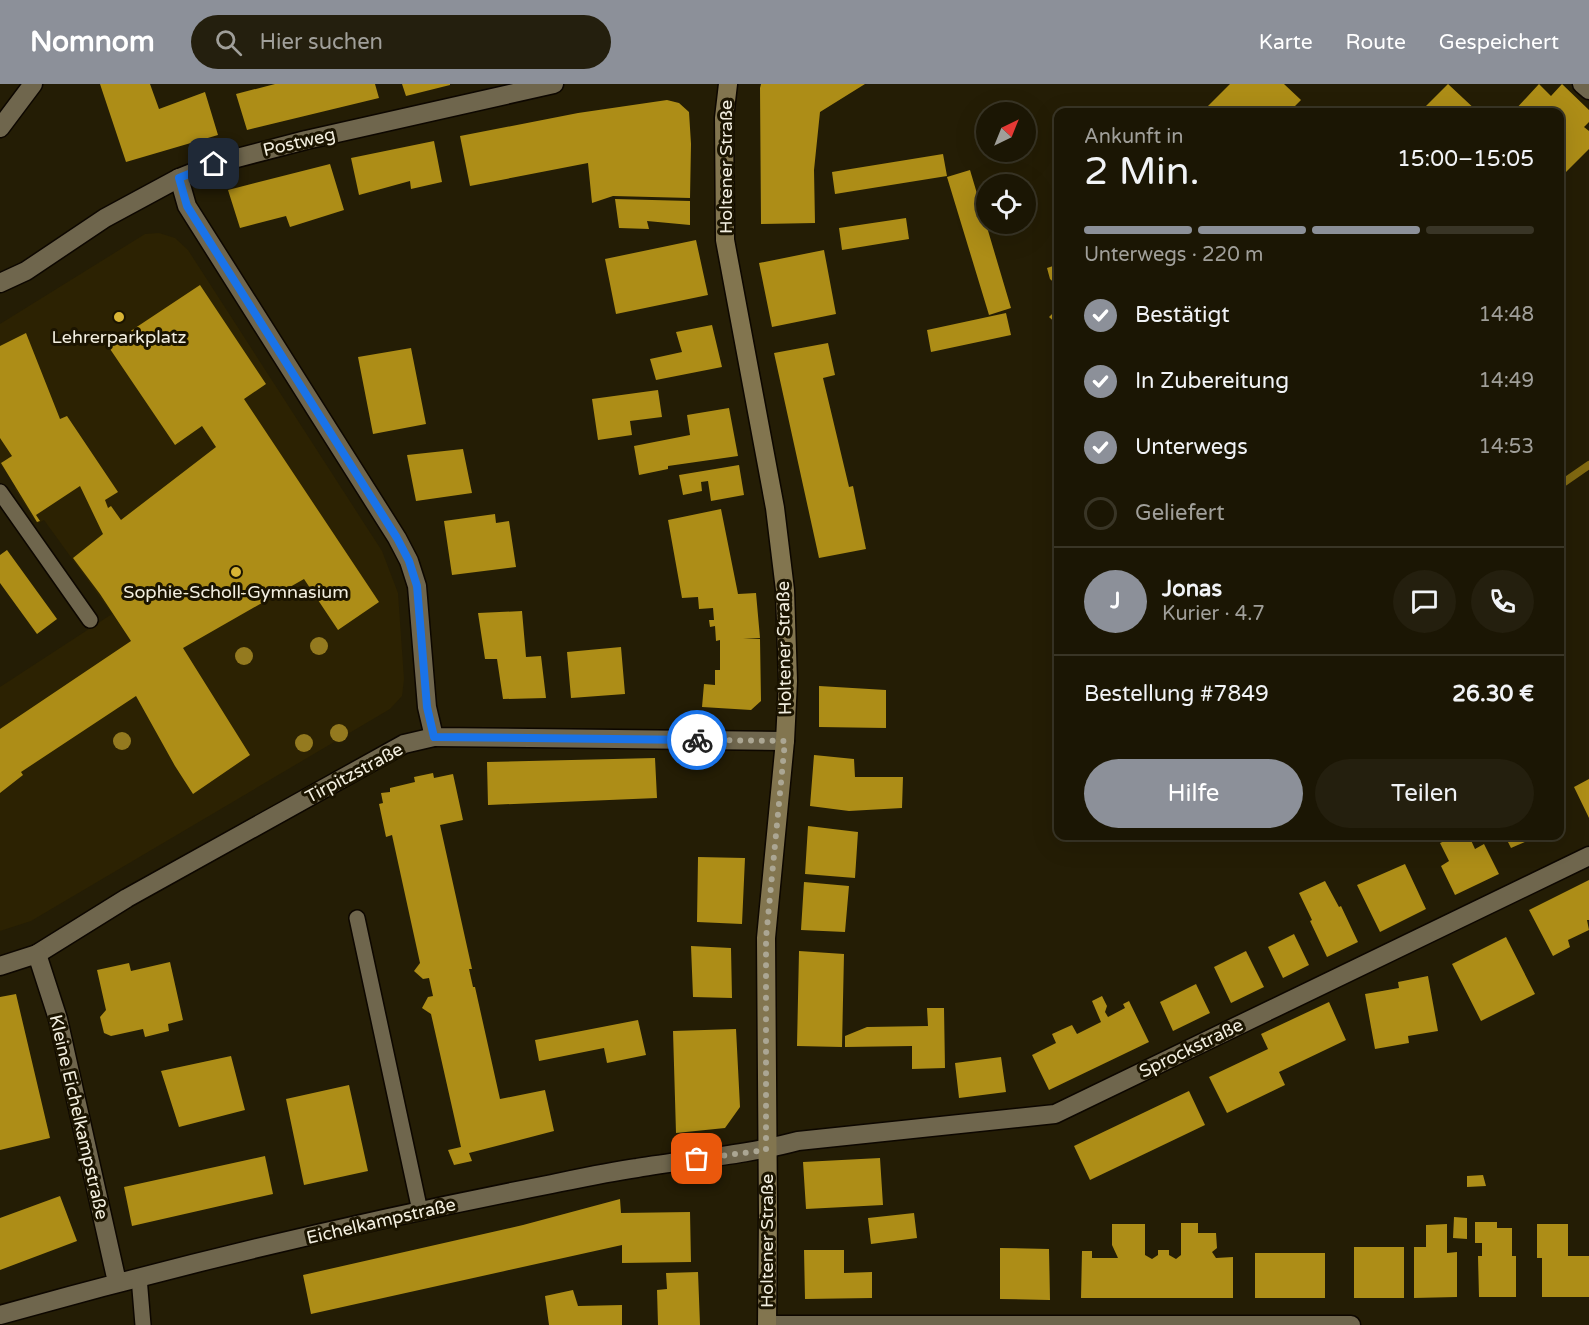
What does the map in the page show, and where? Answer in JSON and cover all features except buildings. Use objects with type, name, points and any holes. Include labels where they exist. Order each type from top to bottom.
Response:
[{"type":"main road","name":"Holtener Straße","points":[[728,84],[724,118],[725,240],[776,520],[784,590],[787,647],[785,741],[766,938],[767,1325]]},
{"type":"street","points":[[0,128],[33,84]]},
{"type":"street","name":"Postweg","points":[[0,283],[26,271],[105,218],[179,178],[214,164],[259,151],[554,84]]},
{"type":"street","points":[[1582,84],[1589,90]]},
{"type":"street","points":[[179,178],[187,206],[397,538],[409,561],[417,586],[427,707],[434,737]]},
{"type":"street","name":"Tirpitzstraße","points":[[0,966],[37,954],[127,898],[404,744],[434,737],[785,741]]},
{"type":"street","name":"Sprockstraße","points":[[766,1150],[798,1141],[1055,1114],[1589,856]]},
{"type":"street","name":"Kleine Eichelkampstraße","points":[[37,954],[58,1019],[117,1282]]},
{"type":"street","name":"Eichelkampstraße","points":[[0,1314],[117,1282],[420,1211],[637,1168],[766,1150]]},
{"type":"street","points":[[767,1325],[1351,1325]]},
{"type":"lane","points":[[0,492],[90,620]]},
{"type":"lane","points":[[357,918],[420,1211]]},
{"type":"lane","points":[[139,1277],[143,1325]]},
{"type":"shaded area","name":"Sophie-Scholl-Gymnasium","points":[[159,233],[175,238],[188,250],[382,551],[398,593],[404,679],[402,696],[390,709],[31,921],[0,931],[0,687],[112,614],[44,520],[37,524],[14,488],[16,486],[0,464],[0,324],[145,234]]},
{"type":"waterway","points":[[1564,482],[1589,465]]},
{"type":"way so far","points":[[697,740],[785,741],[766,938],[766,1150],[697,1159]]},
{"type":"place","name":"Lehrerparkplatz","points":[[119,317]]},
{"type":"place","name":"Sophie-Scholl-Gymnasium","points":[[236,572]]},
{"type":"route","points":[[214,164],[179,178],[187,206],[397,538],[409,561],[417,586],[427,707],[434,737],[697,740]]}]
